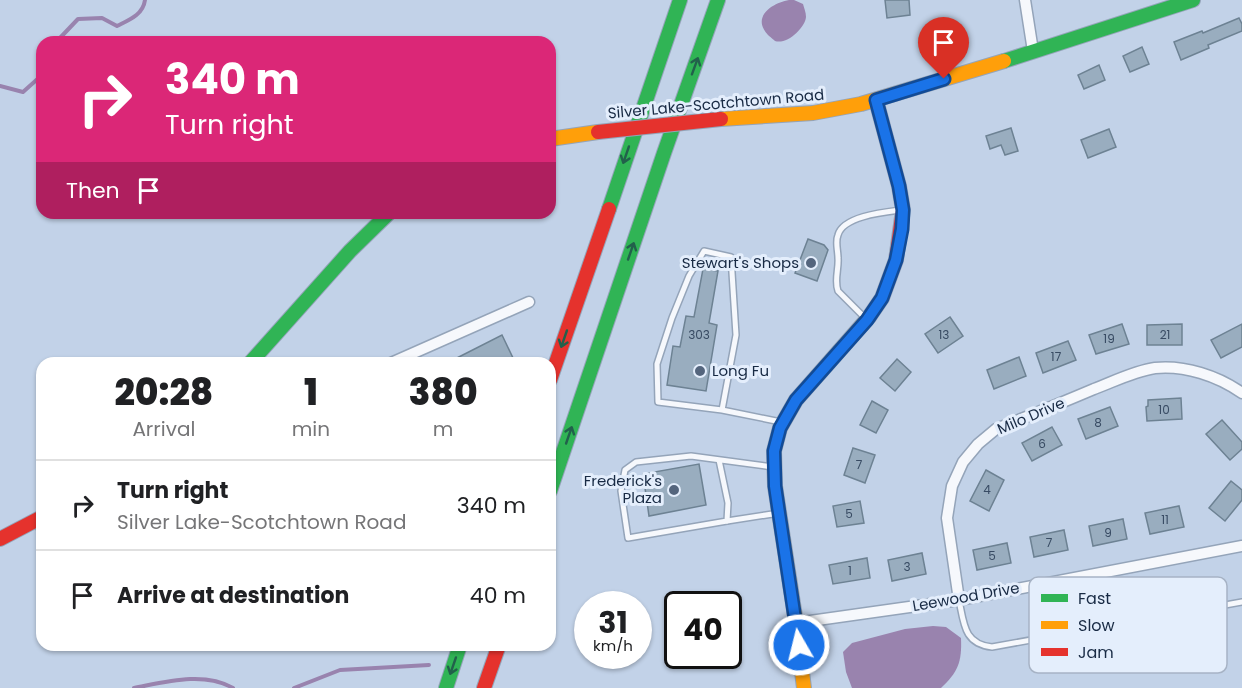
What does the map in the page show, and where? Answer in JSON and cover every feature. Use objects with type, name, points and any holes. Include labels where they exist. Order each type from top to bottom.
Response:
[{"type":"main road","points":[[556,362],[680,0]]},
{"type":"main road","points":[[556,473],[718,0]]},
{"type":"main road","name":"Silver Lake-Scotchtown Road","points":[[556,138],[721,119],[813,113],[861,104],[1193,0]]},
{"type":"main road","points":[[804,688],[779,513],[774,451],[780,428],[796,400],[867,320],[882,298],[896,260],[903,210],[899,186],[876,100]]},
{"type":"main road","points":[[255,357],[350,251],[383,219]]},
{"type":"main road","points":[[0,539],[36,521]]},
{"type":"main road","points":[[446,688],[458,651]]},
{"type":"main road","points":[[484,688],[497,651]]},
{"type":"street","points":[[1025,0],[1034,51]]},
{"type":"street","points":[[405,357],[529,302]]},
{"type":"street","name":"Milo Drive","points":[[959,600],[947,518],[952,486],[963,462],[978,444],[996,429],[1129,375],[1154,369],[1179,368],[1195,371],[1229,384],[1242,393]]},
{"type":"street","name":"Leewood Drive","points":[[1080,577],[1242,546]]},
{"type":"street","name":"Leewood Drive","points":[[796,623],[959,600],[1029,587]]},
{"type":"lane","points":[[867,320],[838,291],[836,285],[837,235],[841,227],[856,219],[903,210]]},
{"type":"lane","points":[[722,410],[735,335],[731,257],[704,251],[689,276],[657,364],[658,402],[722,410],[783,423]]},
{"type":"lane","points":[[774,467],[691,456],[636,462],[625,470],[621,491],[628,537],[779,513]]},
{"type":"lane","points":[[719,460],[728,503],[727,521]]},
{"type":"lane","points":[[959,600],[966,630],[972,641],[981,646],[992,647],[1029,640]]},
{"type":"lane","points":[[1227,605],[1242,602]]},
{"type":"shaded area","points":[[789,0],[803,4],[805,21],[790,38],[780,42],[775,41],[763,28],[763,17],[776,4]]},
{"type":"shaded area","points":[[946,627],[961,638],[958,666],[941,688],[852,688],[846,672],[843,652],[852,643],[905,629]]},
{"type":"building","points":[[885,0],[909,0],[910,15],[887,18]]},
{"type":"building","points":[[1239,18],[1242,31],[1208,45],[1209,48],[1181,60],[1174,42]]},
{"type":"building","points":[[1142,47],[1149,64],[1130,72],[1123,56]]},
{"type":"building","points":[[1099,65],[1105,80],[1084,89],[1078,75]]},
{"type":"building","points":[[1011,128],[1018,151],[1005,155],[1001,145],[990,149],[986,136]]},
{"type":"building","points":[[1109,129],[1116,147],[1088,158],[1081,140]]},
{"type":"building","name":"Stewart's Shops","points":[[808,239],[824,245],[828,250],[817,281],[795,273]]},
{"type":"building","points":[[703,269],[718,271],[709,323],[717,325],[706,391],[667,385],[673,346],[680,347],[686,316],[694,317]]},
{"type":"building","points":[[950,317],[963,336],[938,353],[925,334]]},
{"type":"building","points":[[1122,324],[1129,344],[1096,354],[1089,335]]},
{"type":"building","points":[[1182,324],[1182,345],[1147,345],[1147,325]]},
{"type":"building","points":[[1242,324],[1242,347],[1221,358],[1211,340]]},
{"type":"building","points":[[502,335],[513,357],[459,357]]},
{"type":"building","points":[[1068,341],[1076,360],[1043,373],[1036,353]]},
{"type":"building","points":[[1019,357],[1026,376],[994,389],[987,370]]},
{"type":"building","points":[[897,359],[911,372],[895,391],[880,378]]},
{"type":"building","points":[[1181,398],[1182,419],[1147,421],[1148,400]]},
{"type":"building","points":[[872,401],[888,410],[876,433],[860,425]]},
{"type":"building","points":[[1110,407],[1118,426],[1086,439],[1078,419]]},
{"type":"building","points":[[1222,420],[1242,442],[1242,449],[1230,460],[1206,434]]},
{"type":"building","points":[[1052,427],[1062,445],[1032,461],[1022,443]]},
{"type":"building","points":[[853,448],[875,455],[865,483],[844,475]]},
{"type":"building","name":"Frederick's Plaza","points":[[699,464],[706,505],[649,516],[643,474]]},
{"type":"building","points":[[986,470],[1004,480],[989,511],[970,501]]},
{"type":"building","points":[[1231,481],[1242,490],[1242,500],[1225,521],[1209,508]]},
{"type":"building","points":[[860,501],[864,523],[837,527],[833,506]]},
{"type":"building","points":[[1179,506],[1184,527],[1150,534],[1145,513]]},
{"type":"building","points":[[1123,519],[1127,539],[1093,546],[1089,526]]},
{"type":"building","points":[[1064,530],[1068,550],[1034,557],[1030,537]]},
{"type":"building","points":[[1007,543],[1011,563],[977,570],[973,550]]},
{"type":"building","points":[[922,553],[926,574],[892,581],[888,560]]},
{"type":"building","points":[[867,558],[870,578],[833,584],[829,565]]},
{"type":"waterway","points":[[62,36],[78,19],[102,18],[117,26],[138,13],[145,0]]},
{"type":"waterway","points":[[0,86],[23,92],[36,80]]},
{"type":"waterway","points":[[294,688],[340,670],[429,665]]},
{"type":"waterway","points":[[134,688],[184,679],[210,680],[233,688]]},
{"type":"traffic: fast","points":[[609,209],[680,0]]},
{"type":"traffic: fast","points":[[556,473],[718,0]]},
{"type":"traffic: fast","points":[[1004,61],[1193,0]]},
{"type":"traffic: fast","points":[[255,357],[350,251],[383,219]]},
{"type":"traffic: fast","points":[[446,688],[458,651]]},
{"type":"traffic: slow","points":[[721,119],[813,113],[861,104],[1004,61]]},
{"type":"traffic: slow","points":[[556,138],[598,132]]},
{"type":"traffic: slow","points":[[804,688],[775,486],[774,451],[780,428],[796,400],[869,317]]},
{"type":"traffic: jam","points":[[869,317],[882,298],[896,260],[903,210],[899,186],[876,100]]},
{"type":"traffic: jam","points":[[598,132],[721,119]]},
{"type":"traffic: jam","points":[[556,363],[609,209]]},
{"type":"traffic: jam","points":[[0,539],[36,520]]},
{"type":"traffic: jam","points":[[484,688],[497,651]]},
{"type":"place","name":"Stewart's Shops","points":[[811,263]]},
{"type":"place","name":"Long Fu","points":[[700,371]]},
{"type":"place","name":"Frederick's Plaza","points":[[674,490]]},
{"type":"route","points":[[799,645],[775,486],[774,451],[780,428],[796,400],[867,320],[882,298],[896,260],[903,210],[899,186],[876,100],[944,79]]}]
